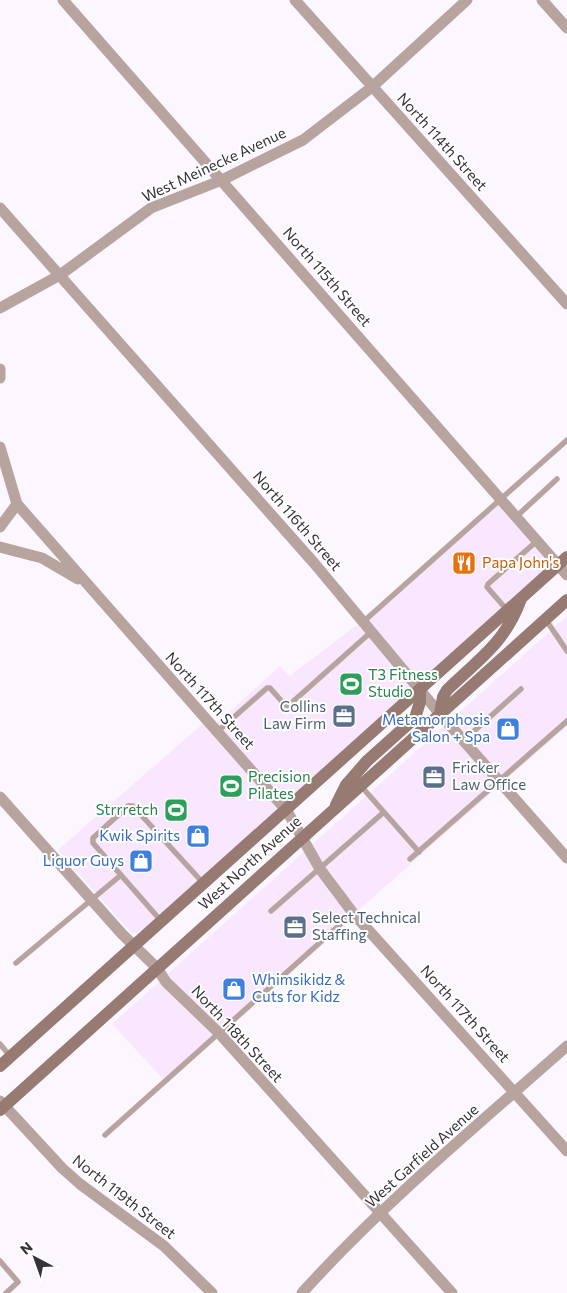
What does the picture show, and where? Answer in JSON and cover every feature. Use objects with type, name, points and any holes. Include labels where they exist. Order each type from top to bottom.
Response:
[{"type":"main road","name":"West North Avenue","points":[[0,1066],[562,561]]},
{"type":"main road","points":[[440,714],[443,697],[447,690],[496,645],[513,620],[523,596]]},
{"type":"main road","name":"West North Avenue","points":[[2,1106],[334,811],[567,600]]},
{"type":"main road","points":[[334,811],[346,785],[414,718],[420,702],[420,690]]},
{"type":"street","name":"North 115th Street","points":[[63,0],[538,540],[562,561],[567,574]]},
{"type":"street","name":"North 114th Street","points":[[295,0],[567,304]]},
{"type":"street","name":"West Meinecke Avenue","points":[[60,275],[151,208],[222,180],[303,140],[372,87],[467,0]]},
{"type":"street","points":[[542,0],[567,28]]},
{"type":"street","name":"North 116th Street","points":[[0,208],[314,563],[440,714],[567,858]]},
{"type":"street","points":[[0,308],[60,275]]},
{"type":"street","points":[[0,369],[0,378]]},
{"type":"street","name":"North 117th Street","points":[[0,447],[17,504],[286,810],[320,869],[353,913],[567,1151]]},
{"type":"street","points":[[0,527],[17,504]]},
{"type":"street","points":[[0,547],[42,558],[84,582]]},
{"type":"street","name":"North 118th Street","points":[[0,796],[92,900],[157,968],[166,982],[219,1033],[452,1293]]},
{"type":"street","name":"West Garfield Avenue","points":[[302,1293],[380,1214],[567,1046]]},
{"type":"street","name":"North 119th Street","points":[[2,1106],[74,1179],[164,1246],[212,1293]]},
{"type":"lane","points":[[363,622],[567,440]]},
{"type":"lane","points":[[517,516],[557,479]]},
{"type":"lane","points":[[507,610],[487,587],[488,584],[538,540]]},
{"type":"lane","points":[[545,619],[567,652]]},
{"type":"lane","points":[[218,732],[267,688],[270,688],[288,706],[371,632]]},
{"type":"lane","points":[[464,740],[521,689]]},
{"type":"lane","points":[[410,860],[567,721]]},
{"type":"lane","points":[[361,786],[419,852]]},
{"type":"lane","points":[[162,922],[93,843],[93,838],[128,806],[133,806],[204,884]]},
{"type":"lane","points":[[271,910],[384,812]]},
{"type":"lane","points":[[16,963],[121,875]]},
{"type":"lane","points":[[105,1135],[353,913]]},
{"type":"lane","points":[[0,1044],[11,1056]]},
{"type":"lane","points":[[0,1261],[18,1282],[6,1293]]},
{"type":"shaded area","points":[[502,499],[558,565],[162,922],[132,934],[58,850],[207,720],[213,727],[280,666],[290,676],[375,611]]},
{"type":"shaded area","points":[[567,616],[567,726],[165,1081],[112,1024]]},
{"type":"place","name":"Papa John's","points":[[464,563]]},
{"type":"place","name":"T3 Fitness Studio","points":[[351,684]]},
{"type":"place","name":"Collins Law Firm","points":[[344,716]]},
{"type":"place","name":"Metamorphosis Salon + Spa","points":[[508,729]]},
{"type":"place","name":"Fricker Law Office","points":[[434,777]]},
{"type":"place","name":"Precision Pilates","points":[[231,786]]},
{"type":"place","name":"Strrretch","points":[[176,810]]},
{"type":"place","name":"Kwik Spirits","points":[[198,836]]},
{"type":"place","name":"Liquor Guys","points":[[141,861]]},
{"type":"place","name":"Select Technical Staffing","points":[[295,927]]},
{"type":"place","name":"Whimsikidz & Cuts for Kidz","points":[[234,989]]}]
